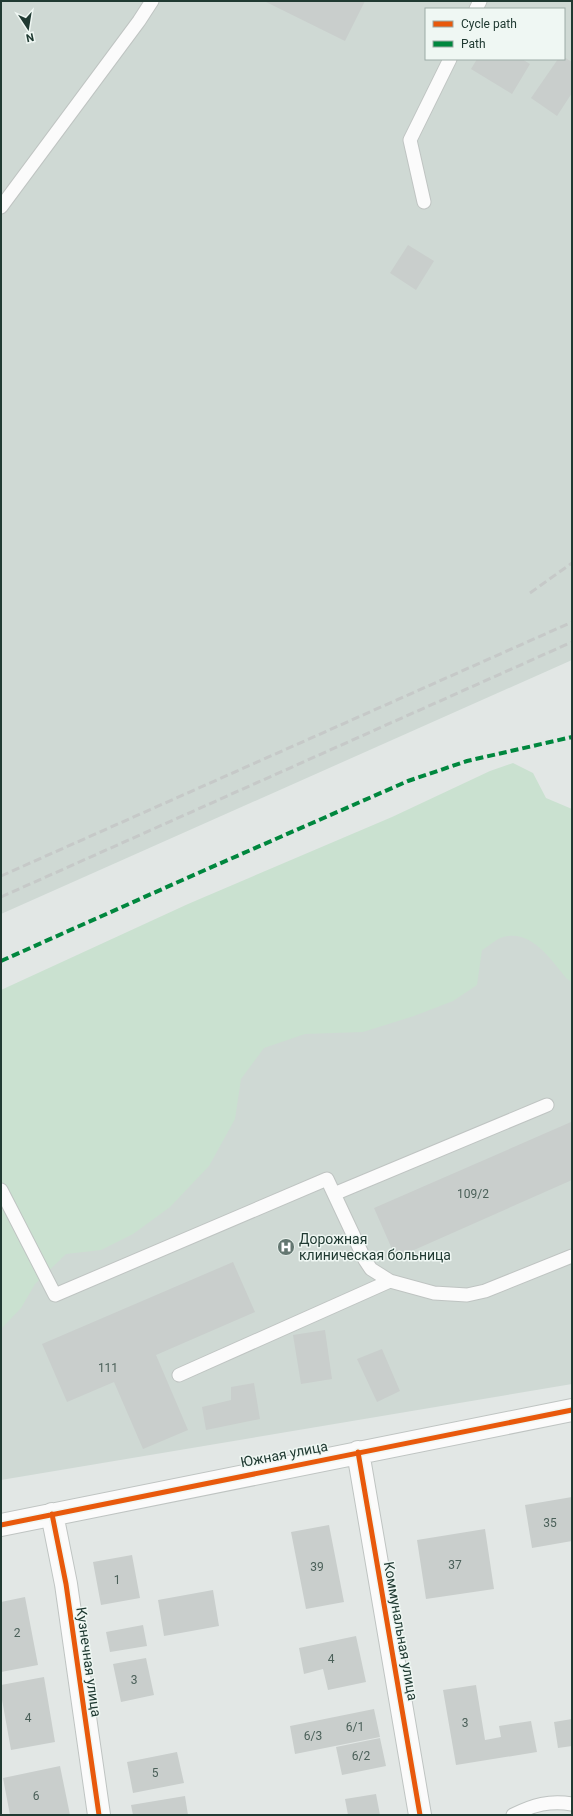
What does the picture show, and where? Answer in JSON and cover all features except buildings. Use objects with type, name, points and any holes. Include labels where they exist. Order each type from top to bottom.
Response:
[{"type":"street","name":"Южная улица","points":[[1,1525],[572,1410]]},
{"type":"street","name":"Коммунальная улица","points":[[358,1452],[420,1815]]},
{"type":"street","name":"Кузнечная улица","points":[[52,1514],[66,1584],[99,1815]]},
{"type":"lane","points":[[1,207],[135,28],[152,1]]},
{"type":"lane","points":[[424,202],[410,140],[450,60]]},
{"type":"lane","points":[[334,1194],[547,1105]]},
{"type":"lane","points":[[1,1190],[55,1294],[327,1179],[365,1260],[371,1269],[390,1281],[434,1293],[467,1295],[484,1291],[572,1256]]},
{"type":"lane","points":[[179,1375],[390,1281]]},
{"type":"lane","points":[[513,1815],[539,1804],[552,1802],[572,1804]]},
{"type":"shaded area","points":[[1,1],[572,1],[572,660],[1,914]]},
{"type":"shaded area","name":"Дорожная клиническая больница","points":[[572,834],[572,1384],[1,1480],[1,1109]]},
{"type":"green space","points":[[513,763],[533,773],[546,798],[572,809],[572,982],[567,979],[540,948],[532,942],[513,936],[503,937],[482,950],[477,985],[453,1001],[414,1016],[363,1032],[305,1034],[264,1048],[241,1079],[235,1119],[209,1166],[170,1207],[133,1234],[101,1250],[66,1254],[35,1284],[21,1308],[1,1329],[1,990],[188,904],[392,817],[490,771]]},
{"type":"railway","points":[[530,593],[572,563]]},
{"type":"railway","points":[[1,876],[572,622]]},
{"type":"railway","points":[[1,897],[572,642]]},
{"type":"marked path","points":[[1,961],[408,781],[467,761],[572,737]]},
{"type":"cycle path","points":[[1,1525],[572,1410]]},
{"type":"cycle path","points":[[358,1452],[420,1815]]},
{"type":"cycle path","points":[[52,1514],[66,1584],[99,1815]]},
{"type":"place","name":"Дорожная клиническая больница","points":[[286,1247]]}]
